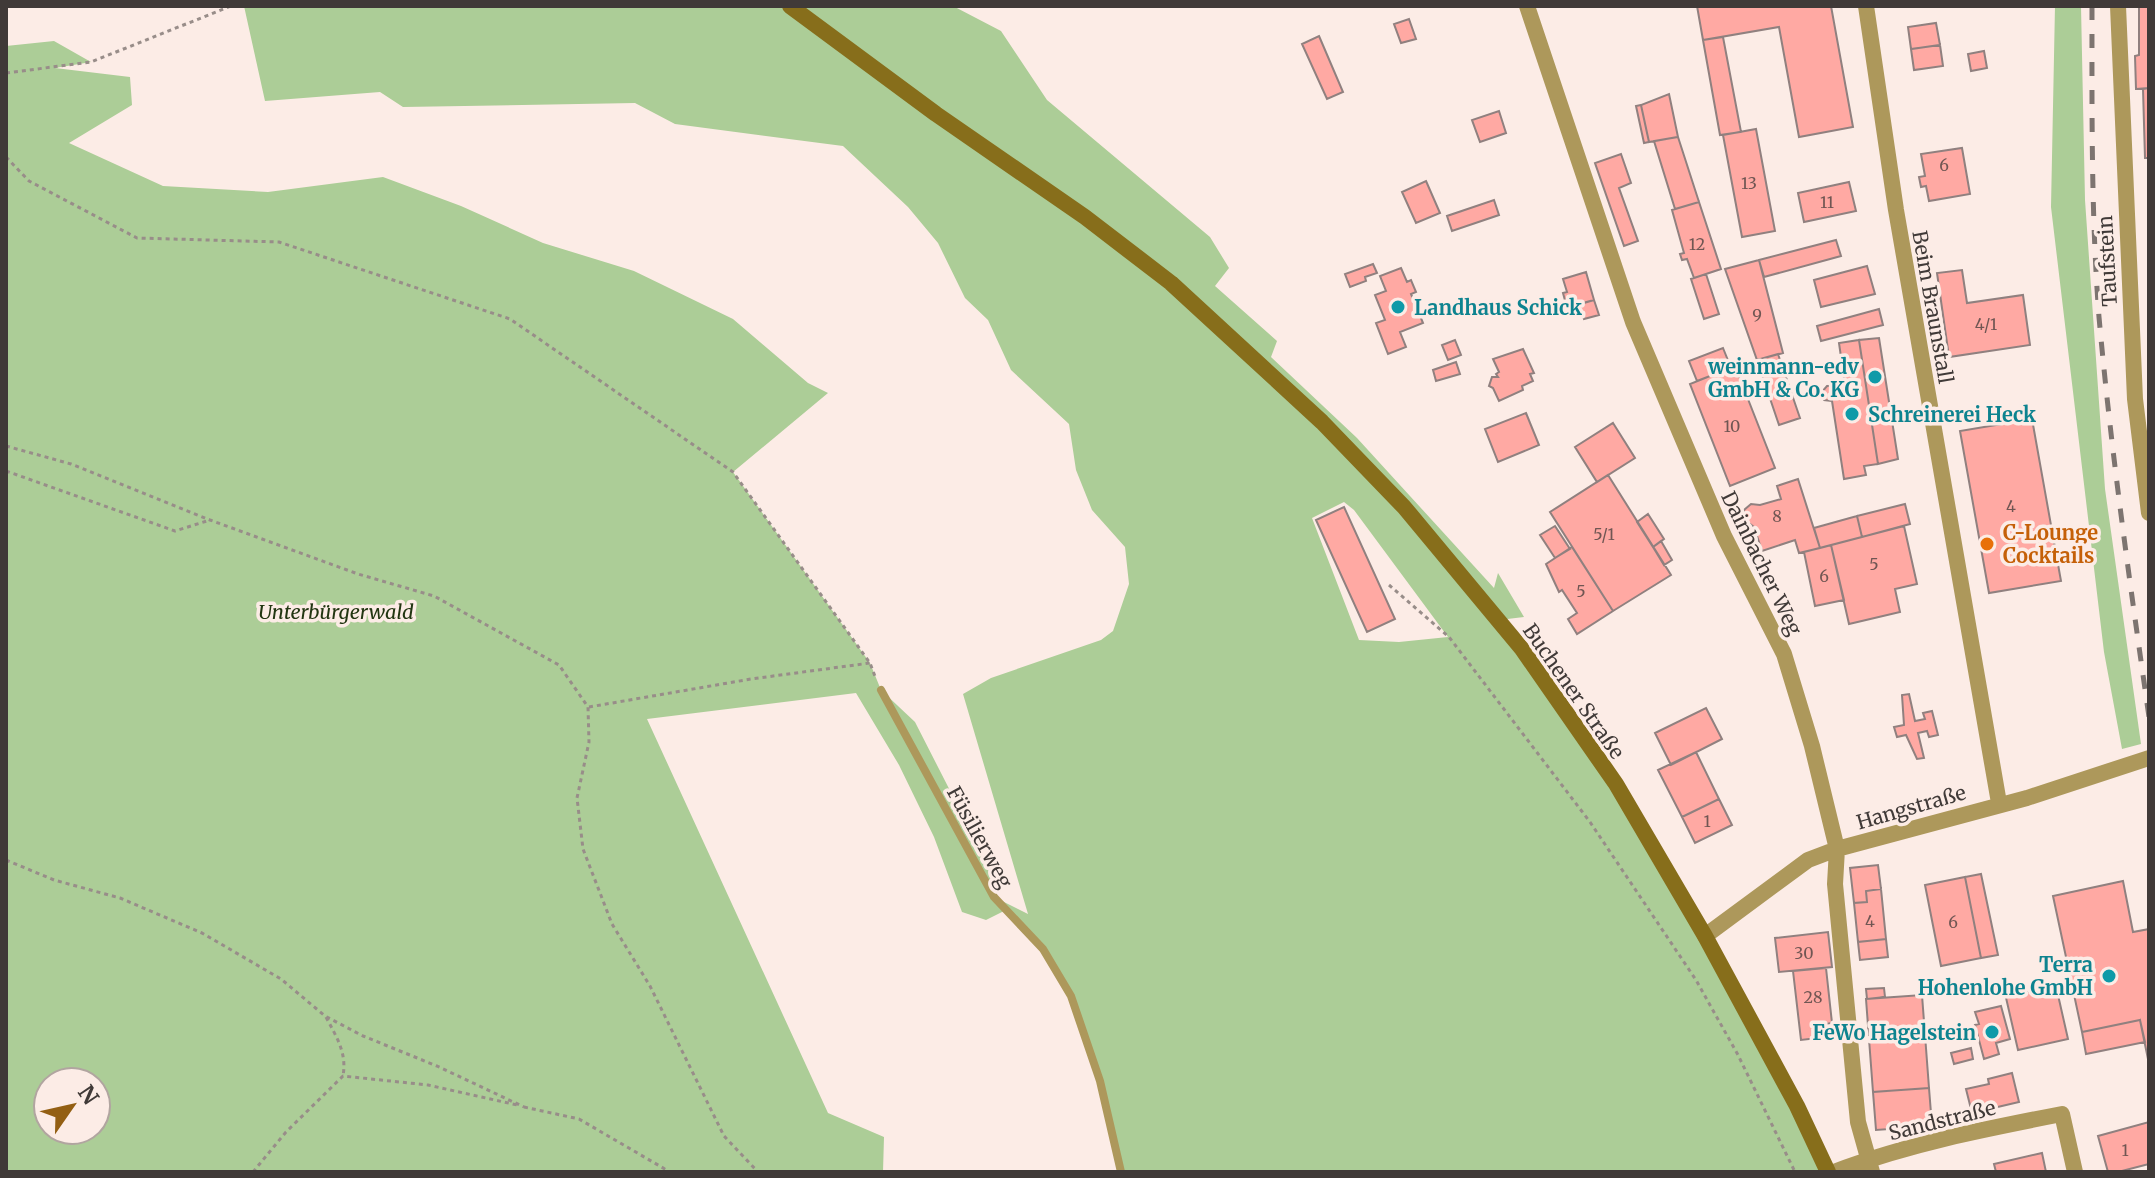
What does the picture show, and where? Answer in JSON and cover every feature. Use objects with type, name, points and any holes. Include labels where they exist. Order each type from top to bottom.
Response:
[{"type":"main road","name":"Buchener Straße","points":[[790,6],[936,114],[1085,217],[1193,302],[1322,422],[1404,507],[1522,649],[1616,784],[1705,936],[1831,1172]]},
{"type":"street","name":"Dainbacher Weg","points":[[1527,6],[1633,322],[1724,536],[1784,654],[1812,746],[1837,849],[1835,884],[1858,1122],[1869,1166]]},
{"type":"street","name":"Beim Braunstall","points":[[1866,6],[1896,210],[1999,803]]},
{"type":"street","name":"Taufstein","points":[[2118,6],[2135,399],[2149,513]]},
{"type":"street","name":"Hangstraße","points":[[1705,936],[1808,860],[1999,803],[2027,798],[2149,758]]},
{"type":"street","name":"Sandstraße","points":[[1831,1172],[1869,1166],[1959,1134],[2062,1114],[2075,1172]]},
{"type":"lane","name":"Füsilierweg","points":[[881,690],[994,897],[1043,949],[1071,996],[1100,1081],[1121,1172]]},
{"type":"path","points":[[6,73],[91,62],[231,6]]},
{"type":"path","points":[[6,157],[29,181],[137,238],[279,242],[510,319],[733,472],[870,663],[751,679],[588,707]]},
{"type":"path","points":[[6,446],[71,464],[210,520],[358,574],[434,596],[559,665],[588,707],[589,742],[577,798],[583,849],[612,924],[650,986],[724,1136],[758,1172]]},
{"type":"path","points":[[6,471],[175,531],[210,520]]},
{"type":"path","points":[[1389,585],[1449,637],[1590,822],[1696,980],[1738,1055],[1795,1172]]},
{"type":"path","points":[[6,860],[54,880],[120,898],[202,933],[281,979],[325,1016],[524,1107]]},
{"type":"path","points":[[253,1172],[286,1132],[343,1076],[345,1060],[340,1043],[325,1016]]},
{"type":"path","points":[[343,1076],[428,1085],[579,1119],[670,1172]]},
{"type":"green space","name":"Unterbürgerwald","points":[[244,6],[953,6],[1001,31],[1047,100],[1210,237],[1229,268],[1215,286],[1277,341],[1271,357],[1357,438],[1494,588],[1498,573],[1524,617],[1499,620],[1616,784],[1828,1172],[1121,1172],[1118,1151],[1071,996],[1043,949],[1006,910],[986,920],[962,912],[934,837],[899,765],[856,693],[647,719],[828,1113],[884,1137],[883,1172],[6,1172],[6,46],[54,41],[91,62],[55,68],[130,77],[132,105],[69,143],[163,186],[268,192],[383,177],[461,206],[543,243],[634,271],[733,319],[808,383],[828,393],[733,472],[870,663],[881,690],[915,722],[988,865],[994,897],[1028,914],[963,694],[991,678],[1101,640],[1113,631],[1129,584],[1125,547],[1092,510],[1076,470],[1069,424],[1011,370],[988,320],[965,298],[938,243],[908,207],[843,146],[675,124],[635,103],[403,107],[380,92],[265,101]],"holes":[[[1344,502],[1354,510],[1448,637],[1399,642],[1359,640],[1312,518]]]},
{"type":"green space","points":[[2055,6],[2081,6],[2085,200],[2105,489],[2141,744],[2122,749],[2104,652],[2051,207]]},
{"type":"building","points":[[1697,6],[1831,6],[1853,127],[1799,137],[1779,27],[1703,40]]},
{"type":"building","points":[[2139,6],[2149,6],[2149,88],[2136,89],[2135,56],[2139,55]]},
{"type":"building","points":[[1409,19],[1416,39],[1401,43],[1394,24]]},
{"type":"building","points":[[1936,23],[1940,45],[1911,49],[1908,27]]},
{"type":"building","points":[[1319,36],[1343,92],[1327,99],[1302,44]]},
{"type":"building","points":[[1723,37],[1741,132],[1720,135],[1703,40]]},
{"type":"building","points":[[1940,45],[1943,66],[1914,70],[1911,49]]},
{"type":"building","points":[[1984,51],[1987,68],[1971,71],[1968,54]]},
{"type":"building","points":[[2149,88],[2149,158],[2145,158],[2143,89]]},
{"type":"building","points":[[1669,94],[1678,137],[1649,142],[1641,105]]},
{"type":"building","points":[[1641,105],[1649,142],[1644,143],[1636,106]]},
{"type":"building","points":[[1499,111],[1506,133],[1480,142],[1472,120]]},
{"type":"building","points":[[1756,129],[1775,231],[1742,237],[1723,135]]},
{"type":"building","points":[[1678,137],[1699,202],[1675,209],[1654,141]]},
{"type":"building","points":[[1962,148],[1970,194],[1929,201],[1926,186],[1921,187],[1919,177],[1925,176],[1921,154]]},
{"type":"building","points":[[1621,154],[1631,183],[1619,188],[1638,241],[1624,246],[1595,163]]},
{"type":"building","points":[[1426,181],[1440,213],[1416,223],[1402,192]]},
{"type":"building","points":[[1849,182],[1856,211],[1804,222],[1798,193]]},
{"type":"building","points":[[1494,200],[1499,215],[1452,231],[1447,216]]},
{"type":"building","points":[[1699,202],[1721,269],[1694,278],[1687,259],[1682,260],[1680,254],[1684,253],[1672,210]]},
{"type":"building","points":[[1836,240],[1841,256],[1764,277],[1759,260]]},
{"type":"building","points":[[1759,260],[1783,353],[1757,360],[1725,269]]},
{"type":"building","points":[[1373,264],[1377,273],[1350,287],[1345,274]]},
{"type":"building","points":[[1867,266],[1875,294],[1821,307],[1814,280]]},
{"type":"building","name":"Landhaus Schick","points":[[1401,268],[1416,292],[1411,294],[1423,323],[1400,332],[1406,347],[1388,354],[1376,323],[1385,320],[1375,295],[1386,291],[1380,276]]},
{"type":"building","points":[[1962,270],[1967,303],[2023,295],[2030,345],[1949,357],[1937,273]]},
{"type":"building","points":[[1586,272],[1594,300],[1567,308],[1563,279]]},
{"type":"building","points":[[1706,274],[1719,314],[1704,319],[1691,279]]},
{"type":"building","points":[[1594,300],[1599,315],[1584,319],[1579,304]]},
{"type":"building","points":[[1879,309],[1883,325],[1821,341],[1817,326]]},
{"type":"building","name":"weinmann-edv GmbH & Co. KG","points":[[1879,338],[1898,459],[1878,464],[1859,340]]},
{"type":"building","points":[[1455,340],[1461,355],[1448,360],[1442,345]]},
{"type":"building","name":"Schreinerei Heck","points":[[1859,340],[1878,464],[1864,466],[1866,475],[1844,479],[1832,401],[1824,400],[1821,393],[1827,386],[1845,385],[1839,343]]},
{"type":"building","points":[[1723,348],[1731,368],[1697,381],[1689,361]]},
{"type":"building","points":[[1523,349],[1534,373],[1530,374],[1533,381],[1522,386],[1523,390],[1499,401],[1489,386],[1492,377],[1498,377],[1496,374],[1499,372],[1493,359]]},
{"type":"building","points":[[1778,354],[1800,418],[1779,425],[1757,360]]},
{"type":"building","points":[[1456,362],[1460,374],[1436,381],[1433,370]]},
{"type":"building","points":[[1735,366],[1775,468],[1730,486],[1690,384]]},
{"type":"building","points":[[1526,413],[1539,445],[1498,462],[1485,429]]},
{"type":"building","points":[[2032,419],[2061,581],[1989,593],[1960,431]]},
{"type":"building","points":[[1613,423],[1635,458],[1597,482],[1575,447]]},
{"type":"building","points":[[1608,475],[1671,575],[1613,611],[1550,512]]},
{"type":"building","points":[[1798,479],[1820,548],[1799,553],[1795,540],[1762,551],[1754,527],[1744,519],[1744,510],[1751,504],[1760,505],[1781,499],[1777,486]]},
{"type":"building","points":[[1905,504],[1910,524],[1862,537],[1857,516]]},
{"type":"building","points":[[1344,507],[1395,619],[1367,632],[1316,520]]},
{"type":"building","points":[[1648,514],[1664,539],[1653,547],[1637,522]]},
{"type":"building","points":[[1857,516],[1862,537],[1820,548],[1814,528]]},
{"type":"building","points":[[1555,526],[1570,549],[1555,558],[1540,535]]},
{"type":"building","points":[[1904,526],[1917,584],[1895,589],[1900,612],[1849,624],[1831,545]]},
{"type":"building","points":[[1661,541],[1672,560],[1664,565],[1653,547]]},
{"type":"building","points":[[1831,545],[1844,600],[1815,606],[1804,552]]},
{"type":"building","points":[[1572,547],[1613,611],[1577,634],[1568,619],[1577,613],[1562,590],[1559,592],[1546,564]]},
{"type":"building","points":[[1909,694],[1915,721],[1925,719],[1923,713],[1932,711],[1938,735],[1929,737],[1927,731],[1918,733],[1924,758],[1917,759],[1906,735],[1897,737],[1894,727],[1904,725],[1902,695]]},
{"type":"building","points":[[1706,708],[1722,739],[1671,765],[1655,733]]},
{"type":"building","points":[[1696,752],[1719,799],[1682,817],[1658,770]]},
{"type":"building","points":[[1719,799],[1732,825],[1695,843],[1682,817]]},
{"type":"building","points":[[1878,865],[1881,889],[1866,891],[1867,902],[1854,903],[1850,868]]},
{"type":"building","points":[[1981,874],[1998,955],[1981,958],[1965,877]]},
{"type":"building","points":[[1965,877],[1981,958],[1941,966],[1925,885]]},
{"type":"building","name":"Terra Hohenlohe GmbH","points":[[2123,881],[2133,932],[2149,929],[2149,1064],[2140,1020],[2082,1032],[2053,896]]},
{"type":"building","points":[[1881,889],[1886,939],[1858,942],[1854,903],[1867,902],[1866,891]]},
{"type":"building","points":[[1828,932],[1832,967],[1779,972],[1775,938]]},
{"type":"building","points":[[1886,939],[1888,957],[1860,960],[1858,942]]},
{"type":"building","points":[[1826,968],[1832,1023],[1825,1024],[1826,1037],[1801,1040],[1793,971]]},
{"type":"building","points":[[1884,988],[1885,997],[1867,999],[1866,989]]},
{"type":"building","points":[[2004,989],[2058,995],[2068,1039],[2018,1050]]},
{"type":"building","points":[[1922,995],[1929,1088],[1873,1092],[1866,999]]},
{"type":"building","name":"FeWo Hagelstein","points":[[2001,1006],[2010,1039],[1996,1043],[1999,1054],[1984,1059],[1975,1025],[1979,1024],[1975,1012]]},
{"type":"building","points":[[2140,1020],[2145,1042],[2086,1054],[2082,1032]]},
{"type":"building","points":[[1971,1048],[1973,1059],[1954,1064],[1951,1053]]},
{"type":"building","points":[[2012,1073],[2019,1102],[1972,1113],[1966,1089],[1989,1084],[1988,1079]]},
{"type":"building","points":[[1929,1088],[1932,1126],[1876,1130],[1873,1092]]},
{"type":"building","points":[[2149,1122],[2149,1164],[2108,1172],[2098,1136]]},
{"type":"building","points":[[2042,1153],[2046,1172],[1996,1172],[1994,1164]]},
{"type":"railway","points":[[2092,6],[2093,200],[2099,317],[2115,467],[2149,717]]},
{"type":"place","name":"Landhaus Schick","points":[[1398,307]]},
{"type":"place","name":"weinmann-edv GmbH & Co. KG","points":[[1875,377]]},
{"type":"place","name":"Schreinerei Heck","points":[[1852,414]]},
{"type":"place","name":"C-Lounge Cocktails","points":[[1987,544]]},
{"type":"place","name":"Terra Hohenlohe GmbH","points":[[2109,976]]},
{"type":"place","name":"FeWo Hagelstein","points":[[1992,1032]]}]
